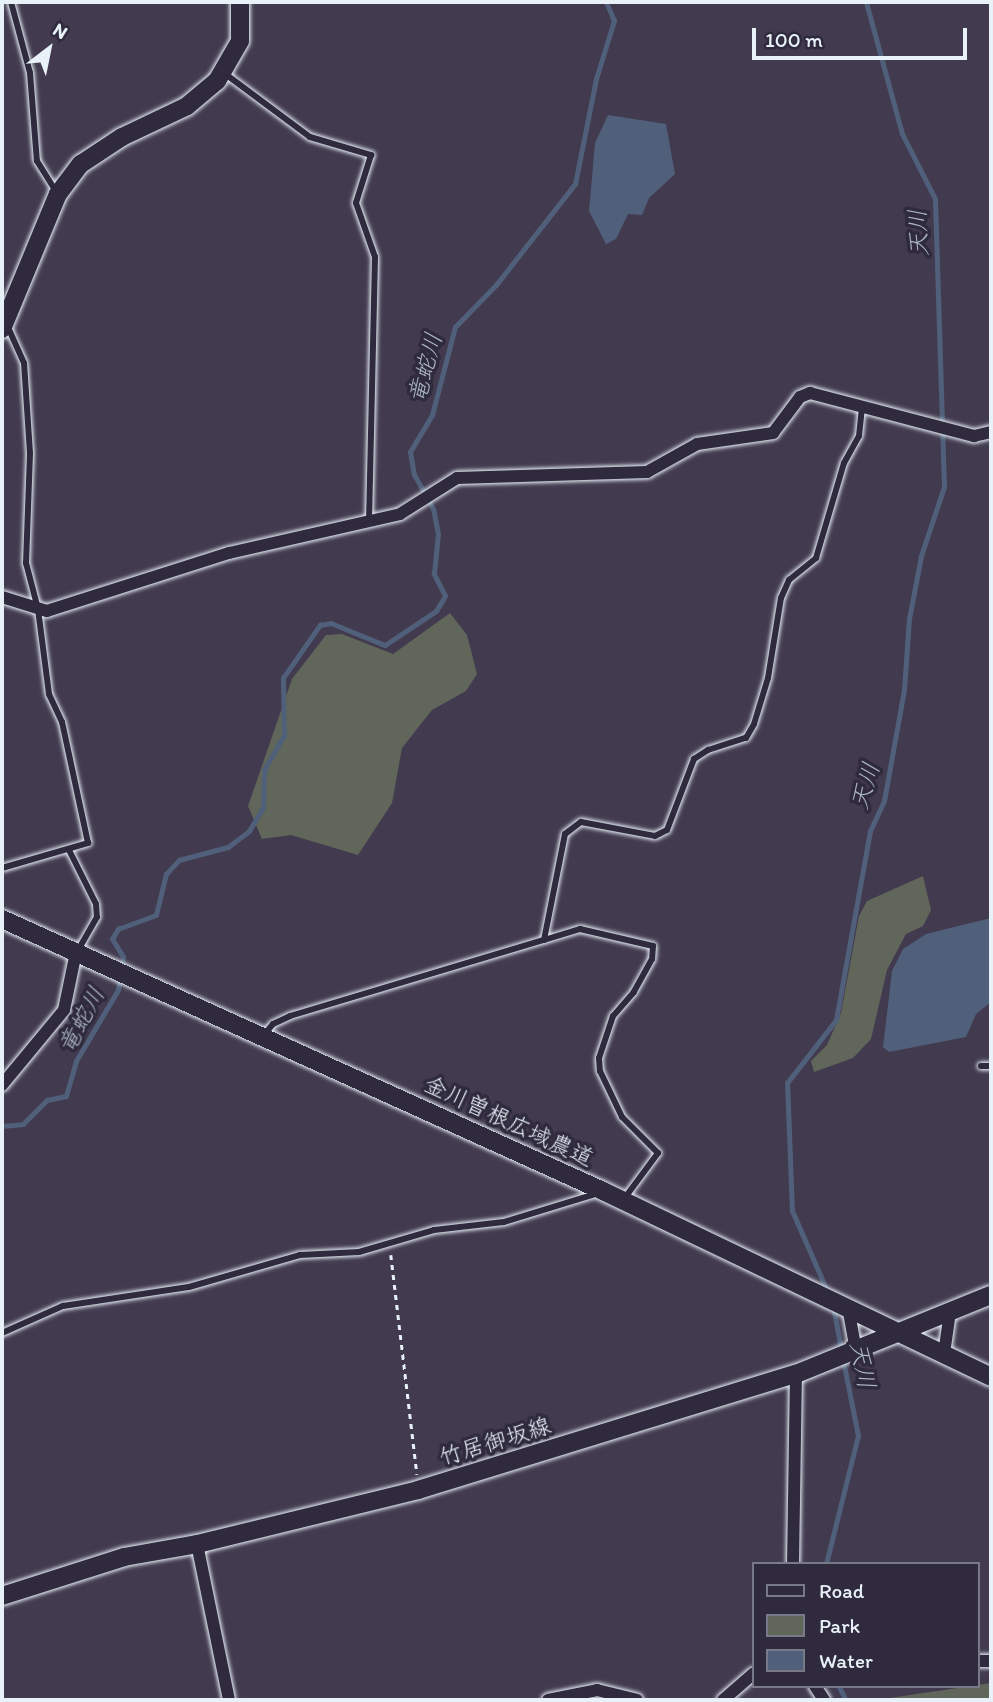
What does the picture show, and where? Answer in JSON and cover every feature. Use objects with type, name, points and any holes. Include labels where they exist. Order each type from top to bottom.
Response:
[{"type":"street","points":[[4,326],[58,194],[81,164],[122,137],[187,106],[223,72],[240,41],[240,2]]},
{"type":"street","points":[[2,597],[47,611],[229,553],[368,524],[400,514],[457,478],[647,472],[697,444],[773,433],[800,397],[810,393],[950,431],[974,436],[991,432]]},
{"type":"street","name":"金川曽根広域農道","points":[[2,919],[129,974],[603,1191],[991,1377]]},
{"type":"street","points":[[2,1085],[64,1010],[76,952]]},
{"type":"street","name":"竹居御坂線","points":[[2,1596],[124,1557],[197,1544],[418,1490],[796,1374],[991,1295]]},
{"type":"street","points":[[843,1304],[852,1353]]},
{"type":"street","points":[[944,1354],[950,1312]]},
{"type":"street","points":[[793,1562],[796,1374]]},
{"type":"street","points":[[197,1544],[229,1700]]},
{"type":"street","points":[[723,1700],[752,1675]]},
{"type":"street","points":[[548,1700],[597,1690],[637,1700]]},
{"type":"lane","points":[[11,2],[30,73],[37,161],[58,194]]},
{"type":"lane","points":[[223,72],[245,84],[310,137],[371,155],[356,203],[375,257],[376,281],[368,524]]},
{"type":"lane","points":[[2,868],[69,850],[88,842],[62,722],[49,694],[38,609],[26,563],[30,453],[24,363],[4,326]]},
{"type":"lane","points":[[544,940],[565,834],[581,822],[655,836],[667,830],[676,815],[694,760],[708,750],[746,738],[768,677],[781,598],[789,580],[816,558],[844,463],[859,436],[862,408]]},
{"type":"lane","points":[[69,850],[96,904],[97,917],[76,952]]},
{"type":"lane","points":[[263,1035],[273,1024],[290,1016],[580,929],[653,946],[652,959],[634,992],[613,1016],[599,1058],[600,1071],[622,1116],[658,1153],[623,1201]]},
{"type":"lane","points":[[981,1066],[991,1066]]},
{"type":"lane","points":[[2,1333],[63,1306],[189,1287],[300,1255],[359,1252],[434,1230],[504,1222],[603,1191]]},
{"type":"path","points":[[389,1244],[410,1391],[418,1490]]},
{"type":"green space","points":[[450,613],[467,635],[477,674],[466,691],[432,710],[402,748],[392,803],[358,855],[291,835],[262,839],[248,806],[292,679],[326,635],[342,634],[393,654]]},
{"type":"green space","points":[[923,876],[931,910],[923,926],[906,934],[887,970],[871,1039],[853,1058],[814,1072],[811,1061],[827,1045],[841,1013],[859,916],[867,901]]},
{"type":"green space","points":[[991,1683],[991,1700],[890,1698],[957,1688],[979,1688],[979,1685]]},
{"type":"water","points":[[608,115],[666,124],[675,174],[649,198],[642,215],[628,214],[616,239],[606,244],[589,211],[595,143]]},
{"type":"water","points":[[991,918],[991,1002],[976,1014],[966,1037],[889,1052],[883,1047],[892,971],[903,949],[926,934]]},
{"type":"waterway","name":"竜蛇川","points":[[122,966],[123,957],[112,939],[118,929],[156,915],[166,874],[179,860],[228,847],[249,831],[263,808],[264,770],[284,736],[283,678],[320,625],[331,623],[385,645],[436,611],[445,596],[434,574],[438,534],[433,509],[414,475],[410,452],[432,415],[455,327],[496,285],[575,184],[596,79],[614,21],[606,2]]},
{"type":"waterway","name":"天川","points":[[827,1291],[792,1211],[787,1083],[836,1020],[870,831],[884,801],[904,690],[909,619],[921,556],[944,487],[935,199],[902,134],[866,2]]},
{"type":"waterway","name":"竜蛇川","points":[[2,1126],[23,1124],[47,1100],[66,1096],[76,1061],[118,990],[120,979]]},
{"type":"waterway","name":"天川","points":[[834,1309],[842,1352]]},
{"type":"waterway","name":"天川","points":[[826,1562],[858,1436],[843,1360]]},
{"type":"waterway","name":"天川","points":[[840,1688],[846,1700]]}]
